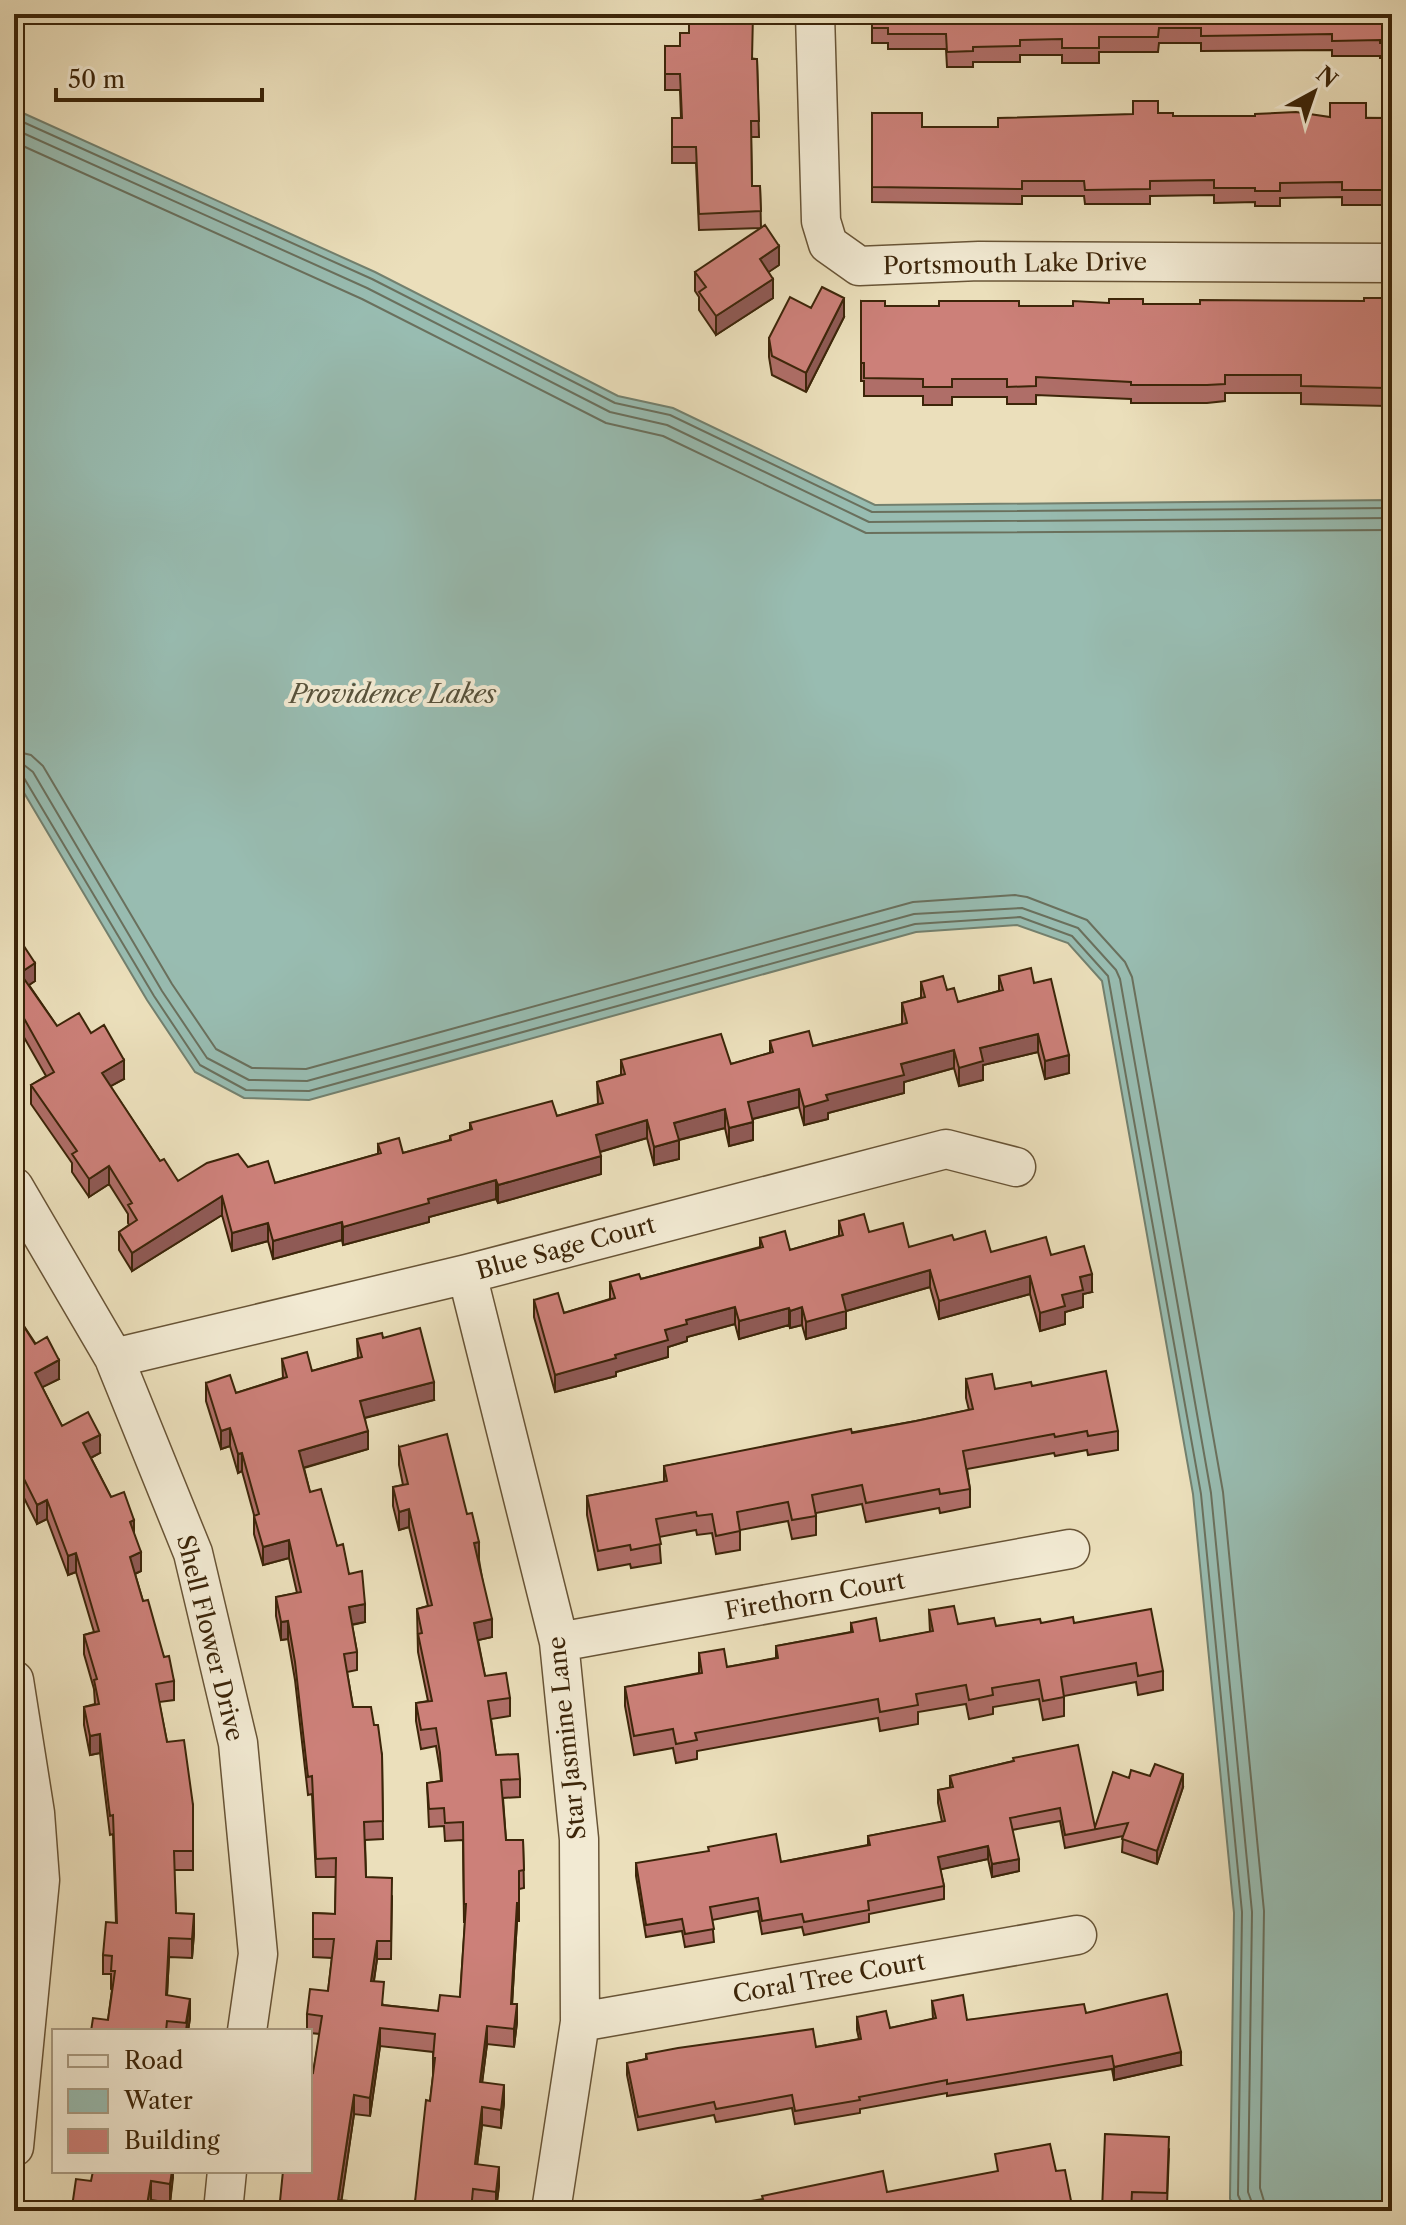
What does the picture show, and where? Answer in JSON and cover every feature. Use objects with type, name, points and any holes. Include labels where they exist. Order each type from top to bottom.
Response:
[{"type":"street","name":"Portsmouth Lake Drive","points":[[815,14],[821,221],[828,244],[859,266],[979,261],[1392,263]]},
{"type":"street","name":"Blue Sage Court","points":[[114,1358],[467,1274],[946,1149],[1016,1167]]},
{"type":"street","name":"Shell Flower Drive","points":[[14,1187],[114,1358],[193,1553],[238,1743],[258,1954],[247,2029]]},
{"type":"street","name":"Star Jasmine Lane","points":[[467,1274],[559,1642],[579,1839],[580,2022],[551,2211]]},
{"type":"street","name":"Firethorn Court","points":[[559,1642],[1070,1549]]},
{"type":"street","points":[[14,1680],[33,1800],[40,1880],[14,2147]]},
{"type":"street","name":"Coral Tree Court","points":[[580,2022],[1077,1935]]},
{"type":"street","points":[[223,2211],[227,2173]]},
{"type":"water","name":"Providence Lakes","points":[[14,109],[375,272],[618,396],[673,408],[875,505],[1392,500],[1392,2211],[1239,2211],[1230,2199],[1234,1913],[1193,1494],[1102,981],[1068,943],[1017,925],[916,932],[309,1100],[244,1098],[195,1072],[147,1000],[14,776]]},
{"type":"building","points":[[689,14],[753,14],[752,59],[757,59],[759,121],[751,121],[752,186],[760,186],[761,211],[699,214],[696,147],[672,147],[672,118],[682,118],[680,74],[665,74],[665,46],[680,46],[680,33],[689,33]]},
{"type":"building","points":[[872,14],[1392,14],[1392,43],[1380,43],[1380,40],[1332,41],[1332,34],[1201,36],[1201,28],[1159,28],[1158,37],[1099,37],[1099,48],[1062,48],[1062,39],[1020,40],[1020,46],[973,47],[973,51],[947,52],[946,34],[888,34],[888,28],[872,28]]},
{"type":"building","points":[[1133,101],[1158,101],[1158,113],[1173,113],[1173,116],[1255,116],[1296,112],[1330,117],[1330,103],[1366,103],[1366,118],[1392,118],[1392,190],[1342,190],[1342,182],[1280,183],[1280,191],[1255,191],[1255,188],[1214,188],[1214,180],[1150,181],[1150,189],[1085,190],[1084,181],[1022,181],[1022,189],[872,187],[872,113],[922,113],[922,127],[998,127],[998,118],[1133,114]]},
{"type":"building","points":[[765,225],[779,246],[760,259],[773,279],[716,316],[699,292],[706,287],[695,272]]},
{"type":"building","points":[[822,287],[844,298],[806,373],[772,356],[769,338],[790,297],[811,308]]},
{"type":"building","points":[[1364,298],[1390,298],[1392,302],[1392,376],[1387,376],[1387,388],[1301,386],[1301,375],[1225,375],[1225,384],[1207,385],[1131,385],[1131,382],[1036,377],[1036,386],[1007,387],[1007,379],[952,379],[952,387],[923,387],[923,379],[864,378],[864,363],[861,363],[861,301],[885,301],[885,306],[939,306],[939,301],[1019,301],[1019,306],[1073,306],[1073,301],[1109,303],[1109,299],[1143,299],[1143,304],[1200,304],[1200,300],[1364,301]]},
{"type":"building","points":[[14,931],[35,963],[20,973],[57,1026],[79,1013],[91,1033],[104,1025],[124,1060],[102,1073],[160,1161],[164,1159],[178,1181],[207,1163],[238,1154],[248,1167],[268,1161],[275,1183],[381,1153],[378,1144],[399,1138],[403,1153],[451,1140],[450,1136],[472,1129],[470,1123],[552,1101],[557,1116],[603,1103],[597,1082],[625,1074],[621,1060],[721,1034],[731,1064],[773,1052],[770,1041],[809,1031],[813,1046],[907,1023],[902,1003],[925,997],[921,982],[943,976],[947,990],[954,988],[958,1002],[1003,990],[999,976],[1031,968],[1034,983],[1051,979],[1069,1055],[1045,1061],[1038,1034],[980,1048],[983,1061],[959,1068],[954,1050],[901,1064],[904,1075],[826,1095],[828,1100],[804,1107],[799,1089],[748,1102],[753,1122],[729,1128],[725,1109],[674,1123],[679,1140],[654,1147],[647,1120],[596,1135],[601,1156],[498,1185],[496,1180],[343,1227],[342,1222],[273,1241],[268,1223],[232,1233],[222,1196],[132,1253],[119,1232],[137,1220],[128,1205],[132,1203],[109,1166],[89,1179],[72,1154],[77,1151],[31,1085],[54,1072],[21,1013],[14,1018]]},
{"type":"building","points":[[864,1214],[869,1232],[903,1223],[909,1247],[952,1235],[954,1240],[985,1231],[991,1252],[1046,1237],[1051,1255],[1084,1246],[1092,1274],[1080,1277],[1083,1290],[1062,1295],[1065,1306],[1040,1313],[1030,1276],[939,1301],[930,1270],[842,1295],[846,1311],[806,1322],[802,1307],[739,1321],[735,1307],[686,1320],[687,1324],[665,1330],[668,1340],[555,1375],[534,1300],[558,1293],[564,1313],[615,1298],[610,1282],[639,1274],[641,1279],[763,1247],[760,1238],[785,1231],[790,1250],[843,1235],[839,1221]]},
{"type":"building","points":[[14,1311],[35,1344],[47,1337],[59,1360],[35,1373],[62,1426],[88,1412],[100,1435],[83,1443],[111,1497],[124,1492],[134,1520],[130,1522],[141,1552],[130,1557],[143,1601],[148,1600],[164,1657],[169,1656],[174,1681],[156,1684],[167,1742],[184,1740],[193,1805],[193,1851],[174,1851],[176,1913],[194,1914],[192,1939],[169,1938],[166,1995],[190,1999],[186,2023],[167,2021],[166,2029],[91,2029],[93,2018],[108,2020],[115,1971],[111,1971],[112,1956],[103,1955],[106,1922],[117,1923],[113,1815],[110,1816],[100,1734],[90,1736],[84,1707],[99,1704],[94,1680],[97,1679],[84,1635],[99,1631],[76,1553],[68,1556],[47,1500],[37,1505],[16,1463],[23,1460],[14,1442]]},
{"type":"building","points":[[420,1328],[434,1382],[360,1401],[368,1431],[299,1451],[310,1492],[321,1489],[337,1546],[343,1544],[349,1574],[362,1571],[365,1604],[349,1607],[357,1652],[344,1654],[353,1707],[371,1707],[374,1725],[378,1725],[382,1755],[383,1821],[364,1822],[366,1877],[392,1878],[391,1941],[377,1941],[371,1981],[384,1982],[382,2005],[438,2011],[440,1995],[460,1997],[466,1904],[463,1822],[445,1823],[444,1808],[429,1809],[427,1783],[442,1781],[436,1728],[421,1730],[416,1703],[432,1701],[418,1634],[422,1633],[417,1609],[432,1605],[409,1509],[399,1512],[393,1487],[408,1484],[399,1447],[447,1434],[467,1514],[472,1513],[479,1542],[474,1543],[492,1619],[474,1623],[485,1676],[506,1673],[510,1698],[488,1701],[496,1755],[518,1754],[520,1779],[501,1780],[506,1840],[523,1840],[524,1870],[519,1871],[511,2004],[517,2004],[514,2029],[487,2026],[480,2082],[504,2085],[501,2110],[482,2107],[475,2164],[499,2167],[496,2192],[473,2189],[471,2211],[414,2211],[426,2100],[430,2101],[435,2034],[380,2028],[370,2098],[354,2095],[338,2200],[348,2201],[348,2211],[279,2211],[283,2173],[312,2173],[312,2073],[322,2016],[307,2014],[310,1989],[328,1991],[334,1939],[313,1939],[313,1913],[335,1914],[336,1858],[316,1859],[312,1776],[308,1777],[295,1662],[288,1621],[281,1622],[276,1597],[301,1592],[289,1540],[263,1547],[254,1516],[259,1514],[242,1453],[238,1454],[230,1428],[221,1431],[206,1383],[230,1375],[236,1393],[287,1377],[282,1359],[307,1352],[312,1371],[362,1357],[357,1339],[382,1333],[383,1338]]},
{"type":"building","points":[[1106,1371],[1118,1431],[1088,1436],[1087,1431],[1055,1437],[1054,1434],[963,1451],[970,1489],[940,1494],[939,1489],[866,1503],[862,1485],[812,1495],[816,1516],[792,1520],[788,1502],[737,1512],[740,1531],[716,1536],[712,1514],[697,1516],[696,1512],[656,1519],[661,1544],[631,1550],[630,1545],[598,1551],[587,1496],[667,1481],[664,1466],[851,1429],[852,1433],[973,1409],[966,1379],[992,1374],[995,1389],[1031,1382],[1032,1386]]},
{"type":"building","points":[[954,1606],[958,1624],[994,1618],[996,1626],[1073,1617],[1074,1623],[1151,1609],[1163,1671],[1138,1676],[1136,1663],[1061,1677],[1064,1697],[1043,1701],[1039,1680],[992,1688],[993,1695],[969,1700],[966,1685],[916,1694],[918,1705],[880,1712],[878,1699],[695,1733],[697,1740],[676,1744],[673,1729],[634,1736],[625,1687],[702,1673],[699,1653],[724,1649],[727,1667],[778,1658],[776,1646],[853,1632],[851,1623],[876,1618],[880,1641],[933,1631],[929,1610]]},
{"type":"building","points":[[1078,1745],[1095,1827],[1113,1772],[1129,1778],[1131,1770],[1150,1776],[1155,1764],[1183,1774],[1157,1851],[1122,1839],[1128,1823],[1065,1835],[1060,1808],[1010,1818],[1019,1859],[992,1864],[988,1846],[938,1857],[944,1886],[868,1901],[869,1910],[804,1922],[802,1914],[762,1921],[758,1898],[710,1907],[714,1929],[685,1934],[682,1919],[646,1925],[636,1863],[709,1851],[708,1847],[776,1834],[781,1862],[870,1845],[868,1836],[945,1821],[938,1790],[953,1787],[950,1776],[1014,1761],[1013,1758]]},
{"type":"building","points":[[1167,1994],[1181,2052],[1114,2067],[1112,2056],[947,2084],[947,2080],[795,2111],[792,2095],[716,2109],[714,2102],[638,2117],[627,2063],[647,2059],[646,2054],[678,2048],[813,2029],[816,2047],[861,2039],[857,2017],[886,2011],[890,2028],[936,2018],[932,2001],[963,1995],[967,2020],[1084,2004],[1086,2013]]},
{"type":"building","points":[[1105,2134],[1169,2137],[1167,2193],[1132,2192],[1131,2211],[1102,2211]]},
{"type":"building","points":[[1050,2144],[1056,2171],[1065,2170],[1073,2211],[692,2211],[763,2199],[762,2196],[883,2171],[887,2192],[998,2171],[995,2154]]},
{"type":"building","points":[[93,2173],[172,2173],[170,2184],[151,2181],[146,2211],[90,2211],[72,2207],[76,2179],[91,2181]]}]
